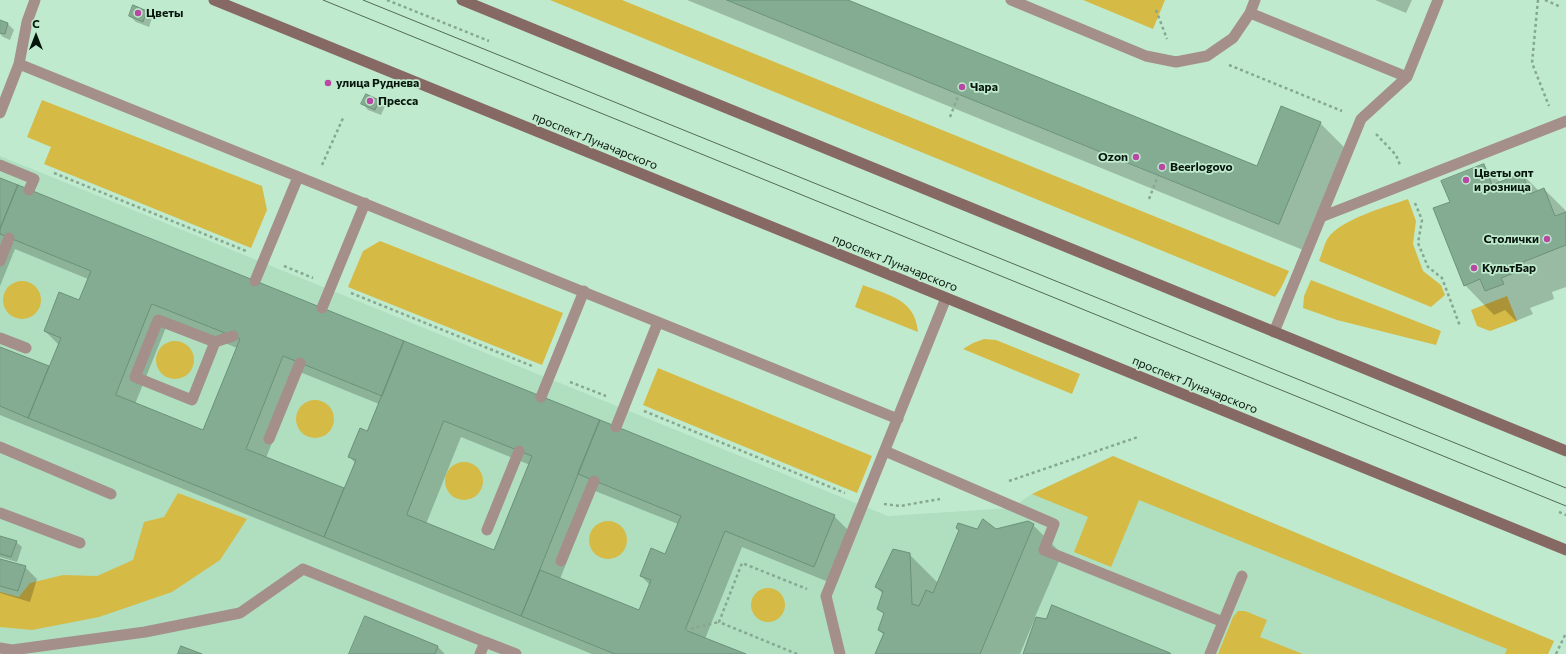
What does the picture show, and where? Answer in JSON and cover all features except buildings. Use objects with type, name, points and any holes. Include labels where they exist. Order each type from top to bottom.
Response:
[{"type":"main road","name":"проспект Луначарского","points":[[214,0],[1566,550]]},
{"type":"main road","points":[[462,0],[1566,451]]},
{"type":"lane","points":[[0,113],[20,64],[26,22],[35,0]]},
{"type":"lane","points":[[1011,0],[1146,56],[1176,62],[1207,56],[1232,38],[1250,13],[1255,0]]},
{"type":"lane","points":[[1274,332],[1361,119],[1407,77],[1438,0]]},
{"type":"lane","points":[[1250,13],[1407,77]]},
{"type":"lane","points":[[20,64],[898,418]]},
{"type":"lane","points":[[1321,218],[1561,123]]},
{"type":"lane","points":[[0,165],[34,178],[29,190]]},
{"type":"lane","points":[[255,281],[298,177]]},
{"type":"lane","points":[[322,308],[365,203]]},
{"type":"lane","points":[[0,261],[10,238]]},
{"type":"lane","points":[[541,397],[584,292]]},
{"type":"lane","points":[[840,654],[826,596],[946,298]]},
{"type":"lane","points":[[215,342],[192,400],[135,377],[158,320],[215,342],[233,336]]},
{"type":"lane","points":[[616,427],[658,322]]},
{"type":"lane","points":[[0,338],[26,348]]},
{"type":"lane","points":[[269,439],[300,363]]},
{"type":"lane","points":[[0,447],[111,494]]},
{"type":"lane","points":[[487,530],[519,451]]},
{"type":"lane","points":[[885,451],[1054,524],[1044,550],[1223,622]]},
{"type":"lane","points":[[561,561],[594,481]]},
{"type":"lane","points":[[0,513],[80,543]]},
{"type":"lane","points":[[0,648],[12,650],[145,632],[240,613],[303,569],[516,654]]},
{"type":"lane","points":[[1210,654],[1242,576]]},
{"type":"lane","points":[[480,654],[485,642]]},
{"type":"path","points":[[387,0],[488,41]]},
{"type":"path","points":[[1538,0],[1532,63],[1561,123]]},
{"type":"path","points":[[1545,0],[1561,7]]},
{"type":"path","points":[[1156,10],[1176,62]]},
{"type":"path","points":[[1207,56],[1361,119],[1396,155],[1422,220],[1418,243],[1428,267],[1442,278],[1460,326]]},
{"type":"path","points":[[950,117],[959,94]]},
{"type":"path","points":[[314,183],[343,118]]},
{"type":"path","points":[[1149,199],[1158,176]]},
{"type":"path","points":[[1559,512],[1566,515]]},
{"type":"path","points":[[719,622],[742,563],[826,596]]},
{"type":"path","points":[[685,630],[719,622],[797,654]]},
{"type":"path","points":[[1556,654],[1566,633]]},
{"type":"shaded area","points":[[550,0],[622,0],[1289,271],[1275,297]]},
{"type":"shaded area","points":[[1083,0],[1165,0],[1153,29]]},
{"type":"shaded area","points":[[42,100],[262,186],[267,210],[251,248],[44,164],[51,147],[27,137]]},
{"type":"shaded area","points":[[0,156],[888,516],[1011,508],[1032,494],[1113,456],[1554,641],[1548,654],[0,654]]},
{"type":"shaded area","points":[[1408,199],[1416,221],[1413,244],[1423,271],[1441,285],[1445,295],[1431,307],[1319,261],[1325,243],[1334,231],[1353,219]]},
{"type":"shaded area","points":[[380,241],[563,313],[542,365],[348,287],[363,251]]},
{"type":"shaded area","points":[[1311,280],[1441,331],[1436,345],[1337,320],[1303,308],[1304,296]]},
{"type":"shaded area","points":[[18,281],[26,281],[36,286],[40,293],[40,307],[36,314],[26,319],[18,319],[8,314],[6,311],[3,304],[3,296],[8,286],[11,284]]},
{"type":"shaded area","points":[[863,285],[900,300],[912,312],[916,321],[918,332],[855,307]]},
{"type":"shaded area","points":[[1507,296],[1517,321],[1490,331],[1477,326],[1471,310]]},
{"type":"shaded area","points":[[984,339],[996,340],[1080,374],[1072,394],[963,349]]},
{"type":"shaded area","points":[[171,341],[179,341],[189,346],[193,353],[193,367],[189,374],[179,379],[171,379],[161,374],[159,371],[156,364],[156,356],[161,346],[164,344]]},
{"type":"shaded area","points":[[658,368],[872,456],[857,493],[643,405]]},
{"type":"shaded area","points":[[311,400],[319,400],[329,405],[333,412],[333,426],[329,433],[319,438],[311,438],[301,433],[299,430],[296,423],[296,415],[301,405],[304,403]]},
{"type":"shaded area","points":[[1113,456],[1554,641],[1548,654],[1505,654],[1507,649],[1139,500],[1111,567],[1074,552],[1088,517],[1032,494]]},
{"type":"shaded area","points":[[460,462],[468,462],[478,467],[482,474],[482,488],[478,495],[468,500],[460,500],[450,495],[448,492],[445,485],[445,477],[450,467],[453,465]]},
{"type":"shaded area","points":[[178,493],[247,519],[220,560],[172,592],[99,617],[32,630],[0,627],[0,592],[19,597],[30,583],[63,575],[97,576],[133,560],[144,522],[164,517]]},
{"type":"shaded area","points":[[604,521],[612,521],[622,526],[626,533],[626,547],[622,554],[612,559],[604,559],[594,554],[592,551],[589,544],[589,536],[594,526],[597,524]]},
{"type":"shaded area","points":[[768,588],[774,589],[780,593],[784,599],[784,611],[780,617],[774,621],[768,622],[762,621],[756,617],[752,611],[751,605],[752,599],[756,593],[762,589]]},
{"type":"shaded area","points":[[1238,611],[1245,611],[1267,620],[1260,637],[1303,654],[1218,654],[1233,617]]},
{"type":"tram line","points":[[323,0],[1566,506]]},
{"type":"tram line","points":[[363,0],[1566,488]]},
{"type":"place","name":"Цветы","points":[[138,13]]},
{"type":"place","name":"улица Руднева","points":[[328,83]]},
{"type":"place","name":"Чара","points":[[962,87]]},
{"type":"place","name":"Пресса","points":[[370,101]]},
{"type":"place","name":"Ozon","points":[[1136,157]]},
{"type":"place","name":"Beerlogovo","points":[[1162,167]]},
{"type":"place","name":"Цветы опт и розница","points":[[1466,180]]},
{"type":"place","name":"Столички","points":[[1547,239]]},
{"type":"place","name":"КультБар","points":[[1474,268]]}]
